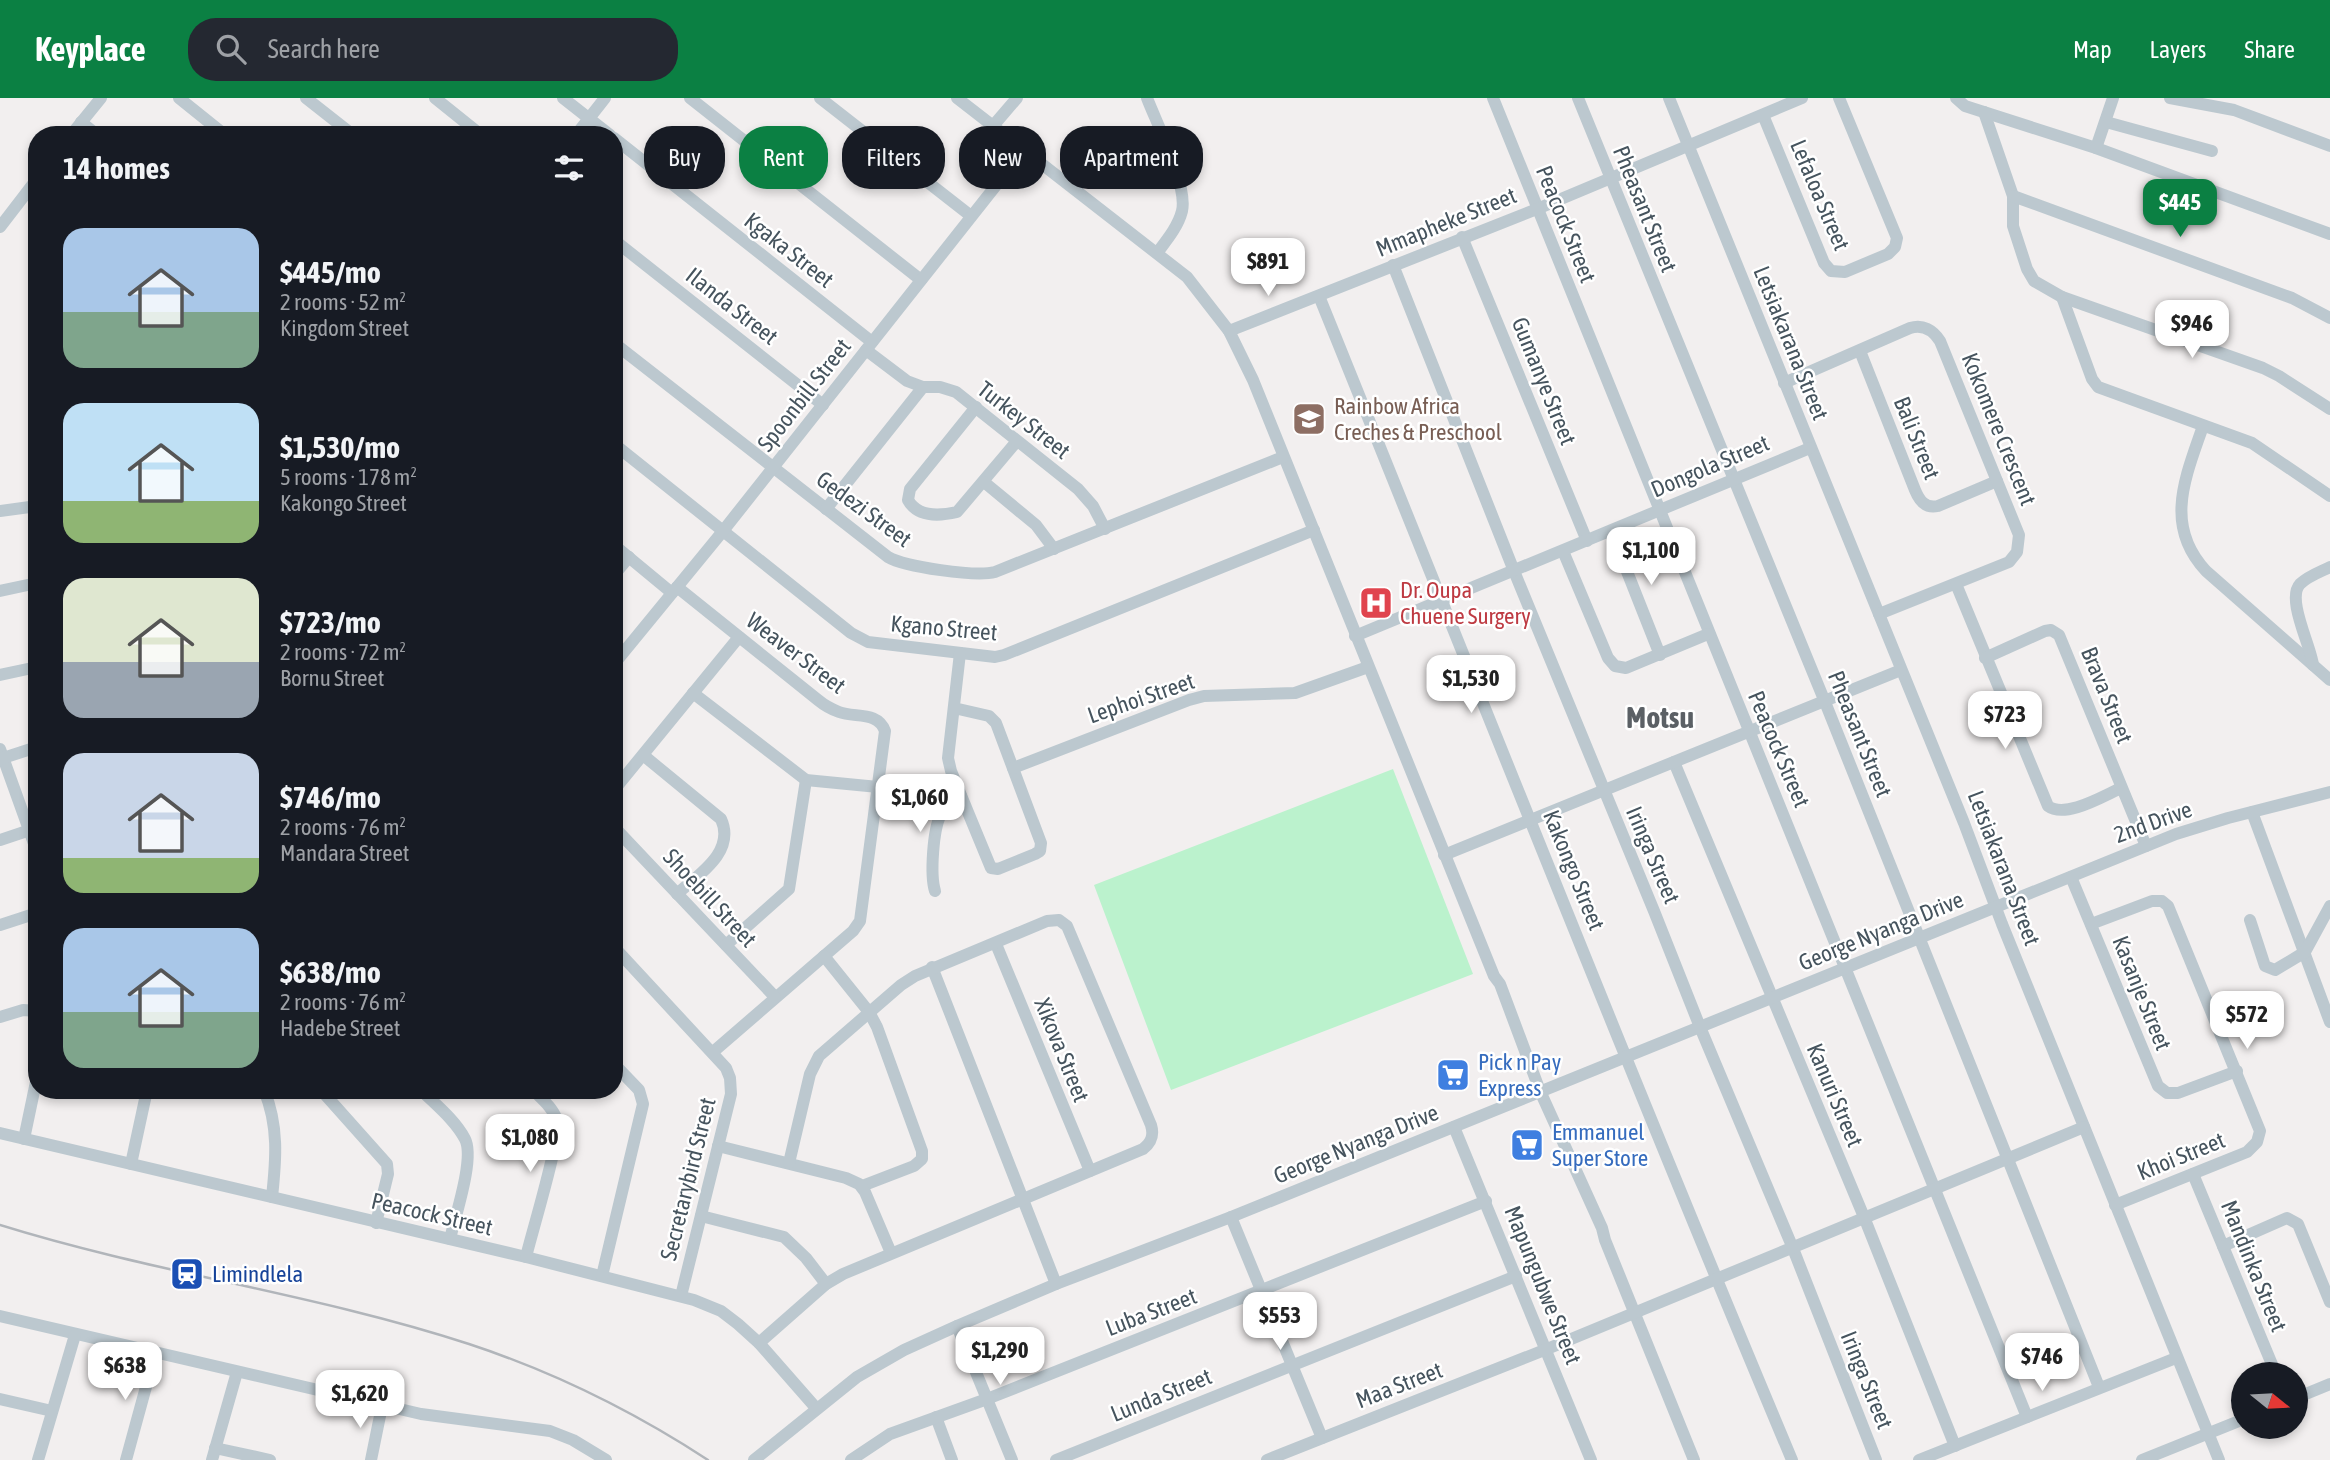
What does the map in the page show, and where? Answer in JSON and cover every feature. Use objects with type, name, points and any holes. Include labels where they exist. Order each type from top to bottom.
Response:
[{"type":"street","points":[[78,126],[101,98]]},
{"type":"street","points":[[179,98],[214,126]]},
{"type":"street","points":[[306,98],[342,126]]},
{"type":"street","points":[[435,98],[470,126]]},
{"type":"street","points":[[563,98],[599,126]]},
{"type":"street","points":[[583,126],[605,98]]},
{"type":"street","points":[[690,98],[921,280]]},
{"type":"street","points":[[820,98],[971,216]]},
{"type":"street","points":[[957,98],[993,126],[1017,98]]},
{"type":"street","points":[[1147,98],[1179,181],[1183,200],[1180,219],[1157,253]]},
{"type":"street","name":"Peacock Street","points":[[1493,98],[2027,1416]]},
{"type":"street","name":"Pheasant Street","points":[[1577,98],[1825,702],[2099,1387]]},
{"type":"street","name":"Letsiakarana Street","points":[[1669,98],[2219,1460]]},
{"type":"street","points":[[1788,101],[1802,98]]},
{"type":"street","name":"Lefaloa Street","points":[[1763,115],[1824,263],[1831,271],[1841,273],[1888,254],[1895,247],[1897,238],[1839,98]]},
{"type":"street","points":[[1956,98],[1965,106],[2096,148],[2330,234]]},
{"type":"street","points":[[2096,148],[2113,98]]},
{"type":"street","points":[[2170,98],[2231,104],[2330,146]]},
{"type":"street","name":"Mmapheke Street","points":[[1229,331],[1537,209],[1763,115],[1788,101]]},
{"type":"street","points":[[1984,112],[2013,196],[2014,226],[2030,276],[2039,284],[2062,297],[2263,368],[2330,409]]},
{"type":"street","points":[[81,122],[86,126]]},
{"type":"street","points":[[2106,122],[2212,151]]},
{"type":"street","name":"Kgaka Street","points":[[623,145],[869,346],[907,381],[923,387]]},
{"type":"street","points":[[1046,167],[1187,277],[1229,331],[1253,380],[1444,855],[1494,976],[1500,984],[1538,1092],[1602,1228],[1694,1460]]},
{"type":"street","name":"Spoonbill Street","points":[[623,653],[723,531],[993,189]]},
{"type":"street","points":[[0,227],[28,191]]},
{"type":"street","points":[[2013,196],[2292,298],[2330,318]]},
{"type":"street","name":"Gumanye Street","points":[[1462,237],[1587,541]]},
{"type":"street","name":"Ilanda Street","points":[[623,247],[823,405]]},
{"type":"street","name":"Iringa Street","points":[[1393,265],[1514,571],[1792,1246],[1876,1460]]},
{"type":"street","name":"Kakongo Street","points":[[1320,296],[1625,1058],[1792,1460]]},
{"type":"street","points":[[2062,297],[2092,379],[2098,387],[2252,443],[2330,496]]},
{"type":"street","name":"Kokomere Crescent","points":[[1784,383],[1915,326],[1928,329],[1936,335],[1997,481],[2019,535],[2017,552],[2009,562],[1879,614]]},
{"type":"street","name":"Gedezi Street","points":[[623,350],[888,557],[908,565],[989,573],[1283,457]]},
{"type":"street","name":"Bali Street","points":[[1860,351],[1915,490],[1924,504],[1938,506],[1997,481]]},
{"type":"street","points":[[826,509],[923,387]]},
{"type":"street","name":"Turkey Street","points":[[923,387],[948,389],[976,407],[1087,499],[1105,529]]},
{"type":"street","points":[[976,407],[910,489],[908,500],[915,510],[952,514],[962,508],[1017,441]]},
{"type":"street","points":[[2203,426],[2180,500],[2184,527],[2194,555],[2206,571],[2330,680]]},
{"type":"street","name":"Dongola Street","points":[[1355,636],[1810,448]]},
{"type":"street","name":"Kgano Street","points":[[623,451],[861,639],[880,644],[995,657],[1015,652],[1314,530]]},
{"type":"street","points":[[984,482],[1036,525],[1054,549]]},
{"type":"street","points":[[0,511],[28,507]]},
{"type":"street","points":[[1611,531],[1660,655]]},
{"type":"street","points":[[1563,551],[1611,663],[1626,668],[1708,634]]},
{"type":"street","name":"Weaver Street","points":[[623,552],[829,708],[846,714],[872,717],[883,725],[885,737],[862,917],[853,931],[713,1052]]},
{"type":"street","points":[[623,564],[629,557]]},
{"type":"street","points":[[2314,666],[2295,593],[2302,581],[2330,567]]},
{"type":"street","points":[[1956,584],[2048,806],[2058,811],[2071,809],[2122,788]]},
{"type":"street","points":[[0,591],[28,585]]},
{"type":"street","name":"Brava Street","points":[[1985,657],[2045,631],[2051,630],[2059,635],[2146,846]]},
{"type":"street","points":[[623,778],[738,637]]},
{"type":"street","points":[[954,708],[984,714],[993,719],[1041,844],[1038,853],[998,869],[991,868],[961,796],[948,758],[960,653]]},
{"type":"street","name":"Lephoi Street","points":[[1013,768],[1189,700],[1204,696],[1295,693],[1368,667]]},
{"type":"street","points":[[0,675],[28,669]]},
{"type":"street","points":[[1444,855],[1902,670]]},
{"type":"street","points":[[693,693],[806,780],[878,787]]},
{"type":"street","points":[[28,749],[1,755],[28,817]]},
{"type":"street","points":[[643,755],[722,819],[725,827],[725,840],[718,855],[677,894]]},
{"type":"street","name":"Kanuri Street","points":[[1674,762],[1864,1217],[1955,1446]]},
{"type":"street","points":[[726,945],[789,889],[806,780]]},
{"type":"street","name":"2nd Drive","points":[[1996,907],[2176,834],[2330,792]]},
{"type":"street","points":[[935,891],[932,873],[939,818],[946,807],[961,796]]},
{"type":"street","points":[[2252,812],[2330,1022]]},
{"type":"street","points":[[0,840],[28,831]]},
{"type":"street","name":"Shoebill Street","points":[[623,837],[775,997]]},
{"type":"street","name":"Kasanje Street","points":[[2071,877],[2155,1080],[2163,1091],[2178,1093],[2236,1070]]},
{"type":"street","name":"Khoi Street","points":[[2091,924],[2152,901],[2162,901],[2168,906],[2259,1122],[2259,1137],[2247,1152],[2115,1205]]},
{"type":"street","points":[[2250,920],[2265,966],[2275,970],[2305,952],[2330,906]]},
{"type":"street","name":"George Nyanga Drive","points":[[755,1459],[846,1384],[878,1364],[957,1326],[1996,907]]},
{"type":"street","points":[[0,925],[28,916]]},
{"type":"street","points":[[759,1343],[826,1284],[891,1253],[1148,1146],[1153,1137],[1151,1125],[1067,926],[1059,920],[1053,920],[932,967],[901,985],[869,1012],[815,1061],[789,1163]]},
{"type":"street","name":"Xikova Street","points":[[996,944],[1090,1171]]},
{"type":"street","points":[[824,956],[869,1012],[883,1041],[923,1156],[914,1166],[862,1186]]},
{"type":"street","name":"Secretarybird Street","points":[[623,957],[713,1052],[726,1068],[731,1086],[681,1296]]},
{"type":"street","points":[[932,967],[1056,1284]]},
{"type":"street","points":[[0,1017],[28,1010]]},
{"type":"street","points":[[602,1276],[643,1104],[639,1090],[623,1073]]},
{"type":"street","points":[[24,1139],[32,1099]]},
{"type":"street","points":[[131,1164],[145,1099]]},
{"type":"street","points":[[267,1099],[275,1136],[272,1197]]},
{"type":"street","points":[[329,1099],[387,1164],[388,1174],[376,1223]]},
{"type":"street","points":[[430,1099],[458,1128],[468,1146],[467,1163],[450,1240]]},
{"type":"street","points":[[526,1257],[553,1155],[558,1125],[554,1114],[541,1099]]},
{"type":"street","name":"Mapungubwe Street","points":[[1454,1127],[1591,1460]]},
{"type":"street","name":"Maa Street","points":[[1267,1460],[1547,1349],[2084,1127]]},
{"type":"street","name":"Peacock Street","points":[[0,1133],[681,1296],[721,1311],[759,1343],[816,1408]]},
{"type":"street","points":[[718,1146],[846,1178],[862,1186],[891,1253]]},
{"type":"street","name":"Mandinka Street","points":[[2193,1174],[2271,1362]]},
{"type":"street","name":"Luba Street","points":[[851,1460],[890,1434],[987,1399],[1486,1201]]},
{"type":"street","points":[[701,1216],[784,1237],[806,1258],[826,1284]]},
{"type":"street","points":[[1231,1217],[1322,1438]]},
{"type":"street","points":[[2223,1246],[2287,1217],[2291,1218],[2298,1224],[2330,1302]]},
{"type":"street","name":"Lunda Street","points":[[1056,1460],[1516,1276]]},
{"type":"street","points":[[0,1316],[382,1406],[436,1417],[550,1431],[573,1440],[606,1460]]},
{"type":"street","points":[[957,1326],[1012,1460]]},
{"type":"street","points":[[38,1460],[75,1335]]},
{"type":"street","points":[[126,1460],[155,1354]]},
{"type":"street","points":[[1919,1460],[2176,1358]]},
{"type":"street","points":[[237,1372],[214,1454],[270,1460]]},
{"type":"street","points":[[2308,1393],[2330,1384]]},
{"type":"street","points":[[0,1399],[52,1411]]},
{"type":"street","points":[[371,1460],[382,1406]]},
{"type":"street","points":[[936,1417],[952,1460]]},
{"type":"street","points":[[2142,1460],[2231,1424]]},
{"type":"green space","points":[[1393,769],[1473,974],[1171,1090],[1094,885]]},
{"type":"railway","points":[[0,1225],[117,1257],[353,1311],[469,1344],[532,1367],[592,1394],[651,1425],[708,1460]]},
{"type":"place","name":"Rainbow Africa Creches & Preschool","points":[[1309,419]]},
{"type":"place","name":"Dr. Oupa Chuene Surgery","points":[[1376,603]]},
{"type":"place","name":"Pick n Pay Express","points":[[1453,1075]]},
{"type":"place","name":"Emmanuel Super Store","points":[[1527,1145]]},
{"type":"place","name":"Limindlela","points":[[187,1274]]},
{"type":"district","name":"Motsu","points":[[1660,718]]}]
